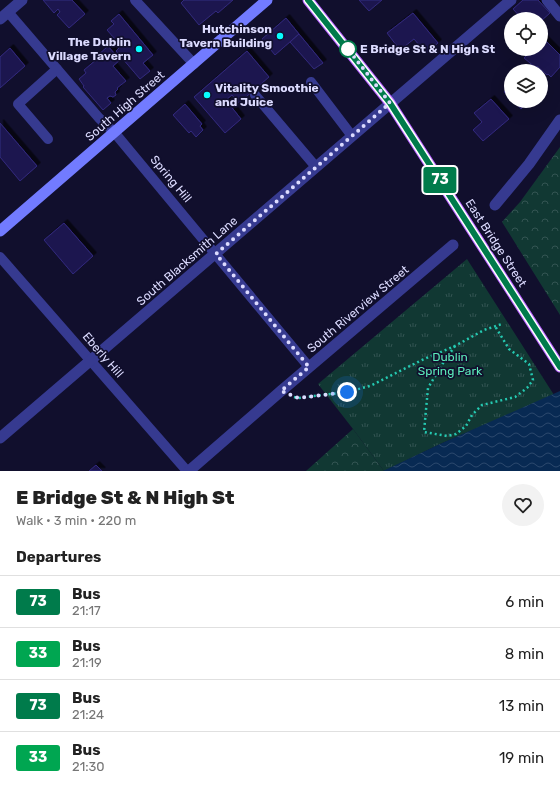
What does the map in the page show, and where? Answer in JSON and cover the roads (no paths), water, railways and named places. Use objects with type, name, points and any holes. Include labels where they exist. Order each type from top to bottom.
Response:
[{"type":"main road","name":"South High Street","points":[[0,231],[267,0]]},
{"type":"main road","name":"East Bridge Street","points":[[308,0],[390,103],[560,367]]},
{"type":"street","points":[[4,16],[22,0]]},
{"type":"street","name":"South Blacksmith Lane","points":[[0,438],[511,0]]},
{"type":"street","points":[[547,0],[560,16]]},
{"type":"street","points":[[495,205],[529,164],[560,120]]},
{"type":"street","name":"South Riverview Street","points":[[188,471],[453,245]]},
{"type":"lane","points":[[138,1],[194,64]]},
{"type":"lane","name":"Spring Hill","points":[[4,16],[57,69],[99,118],[114,132],[309,367]]},
{"type":"lane","points":[[48,140],[18,104],[57,69]]},
{"type":"lane","points":[[311,82],[352,136]]},
{"type":"lane","points":[[256,95],[316,167]]},
{"type":"lane","name":"Eberly Hill","points":[[0,257],[188,471]]},
{"type":"water","points":[[560,391],[560,471],[383,471],[440,444]]},
{"type":"place","name":"Hutchinson Tavern Building","points":[[280,36]]},
{"type":"place","name":"The Dublin Village Tavern","points":[[139,49]]},
{"type":"place","name":"E Bridge St & N High St","points":[[348,49]]},
{"type":"place","name":"Vitality Smoothie and Juice","points":[[207,95]]},
{"type":"park label","name":"Dublin Spring Park","points":[[450,364]]}]
